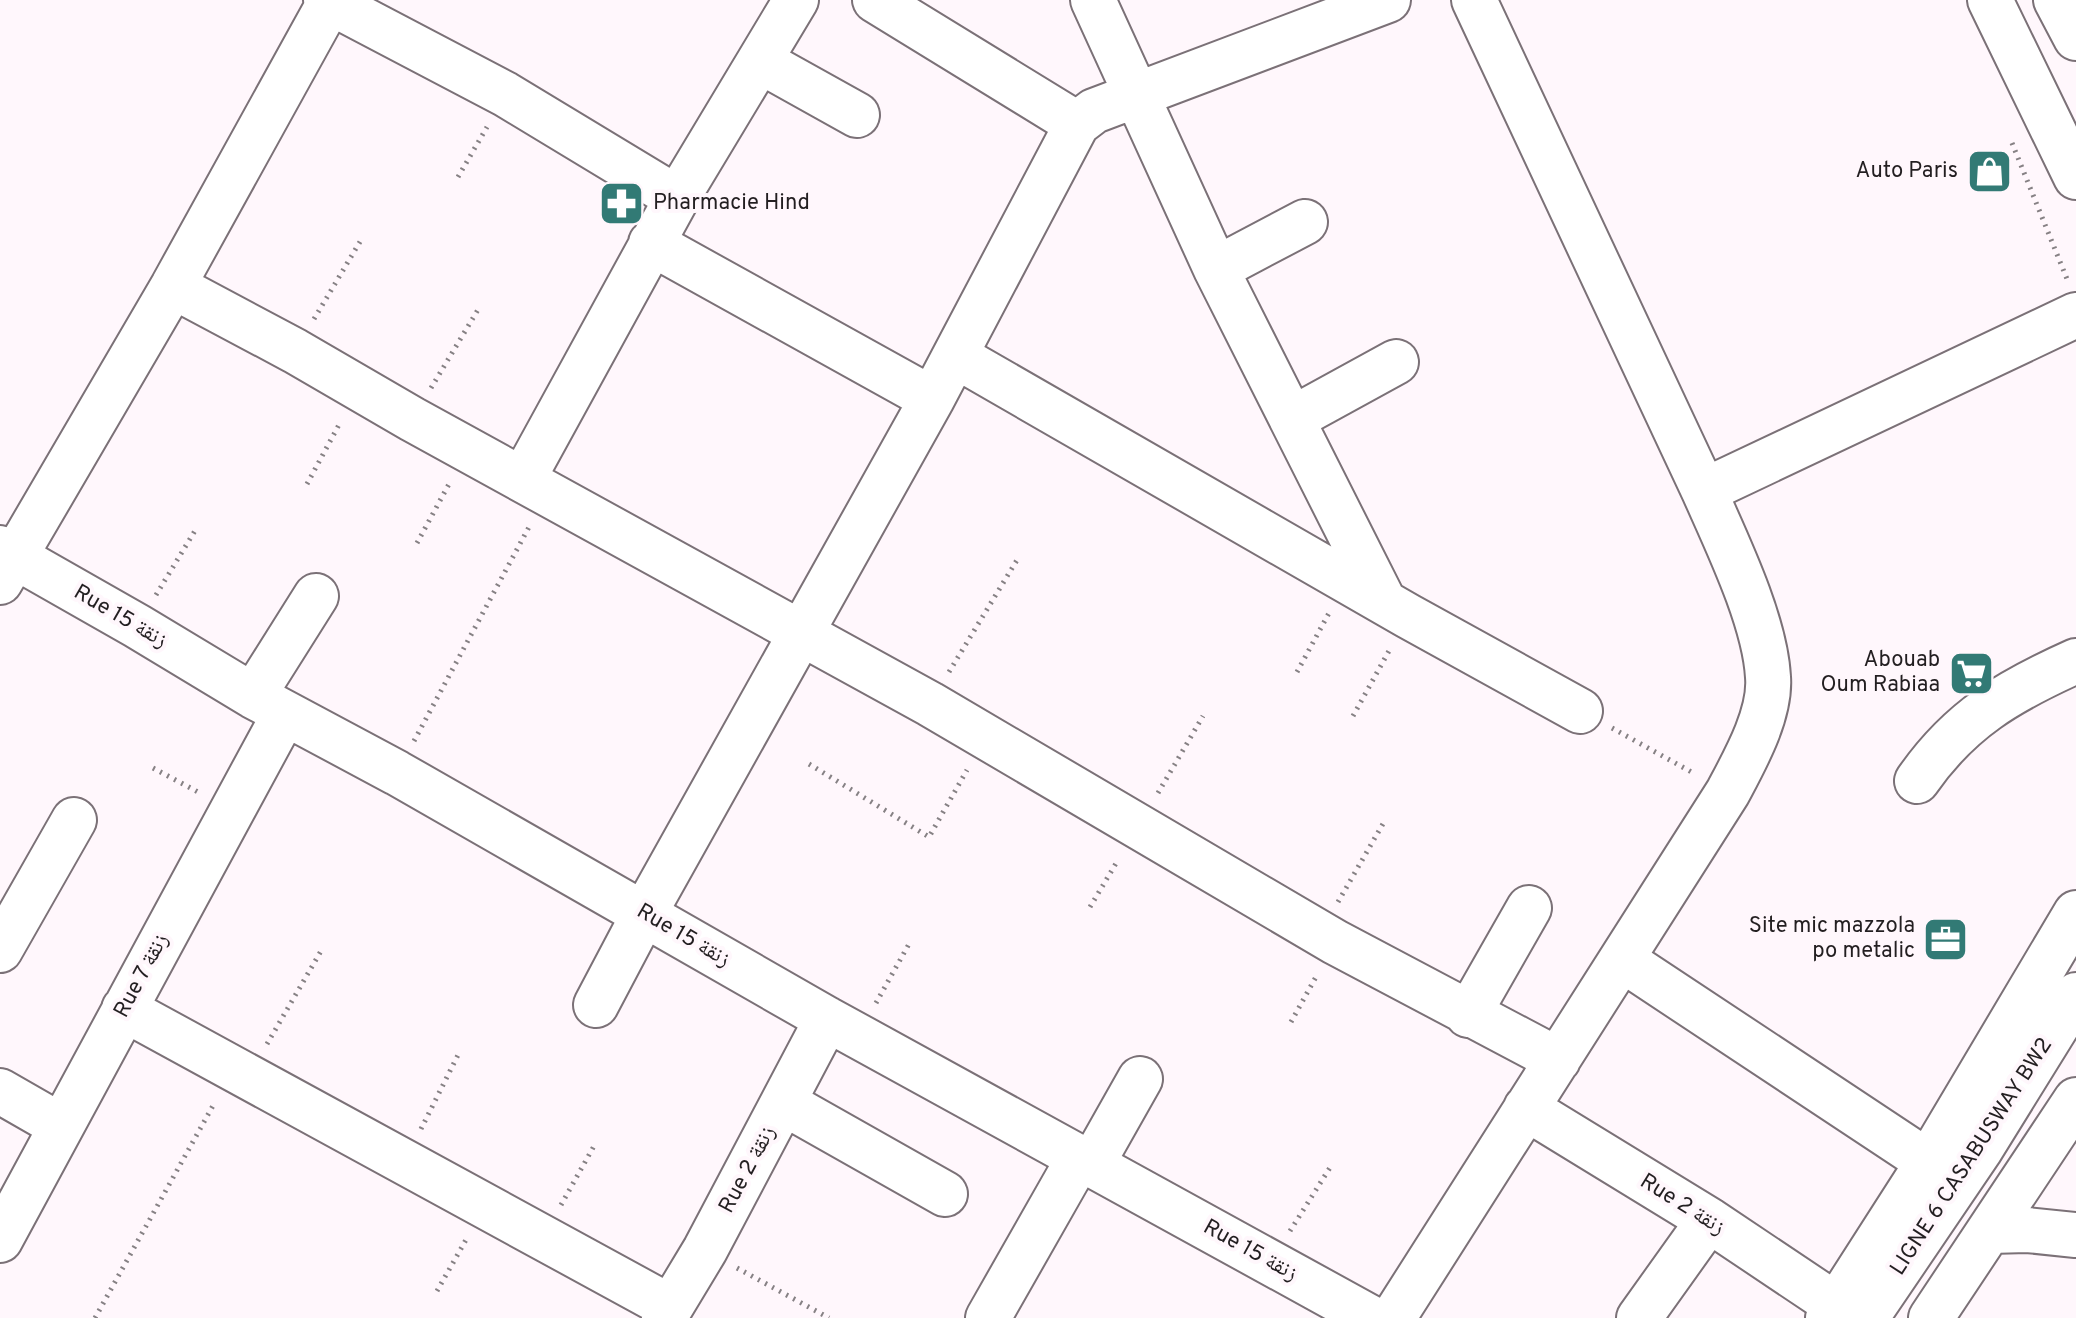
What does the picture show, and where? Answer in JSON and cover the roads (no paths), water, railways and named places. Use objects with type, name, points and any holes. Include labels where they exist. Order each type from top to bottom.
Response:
[{"type":"street","points":[[535,486],[651,243],[796,0]]},
{"type":"street","points":[[875,0],[1077,124]]},
{"type":"street","points":[[1093,0],[1216,269],[1292,419],[1396,609]]},
{"type":"street","points":[[596,1005],[956,356],[1077,124],[1094,111],[1388,0]]},
{"type":"street","points":[[1393,1318],[1728,792],[1750,749],[1765,704],[1769,678],[1760,634],[1736,564],[1474,0]]},
{"type":"street","points":[[1990,0],[2076,177]]},
{"type":"street","points":[[2056,0],[2076,38]]},
{"type":"street","points":[[5,562],[173,286],[329,1],[505,94],[677,198]]},
{"type":"street","points":[[760,61],[857,115]]},
{"type":"street","points":[[1216,269],[1305,222]]},
{"type":"street","points":[[651,243],[932,399]]},
{"type":"street","points":[[173,286],[930,704],[1327,938],[1558,1060]]},
{"type":"street","points":[[1704,491],[2076,315]]},
{"type":"street","points":[[956,356],[1580,711]]},
{"type":"street","points":[[1292,419],[1396,362]]},
{"type":"street","name":"Rue 15 زنقة","points":[[5,562],[137,626],[269,705],[397,773],[843,1027],[1371,1318]]},
{"type":"street","name":"Rue 7 زنقة","points":[[0,1240],[232,810],[269,705],[316,596]]},
{"type":"street","points":[[1917,781],[1933,758],[1978,713],[2027,683],[2076,661]]},
{"type":"street","points":[[0,950],[74,820]]},
{"type":"street","points":[[1468,1015],[1529,908]]},
{"type":"street","points":[[1843,1314],[1928,1162],[2008,1067],[2047,1035],[2076,913]]},
{"type":"street","points":[[1623,960],[1928,1162]]},
{"type":"street","name":"LIGNE 6 CASABUSWAY BW2","points":[[2047,1035],[2076,995]]},
{"type":"street","points":[[124,1009],[543,1237],[667,1313]]},
{"type":"street","name":"Rue 2 زنقة","points":[[667,1313],[705,1250],[784,1103],[843,1027]]},
{"type":"street","points":[[1931,1318],[2074,1109],[2008,1067]]},
{"type":"street","name":"LIGNE 6 CASABUSWAY BW2","points":[[1843,1314],[1980,1150],[2008,1067]]},
{"type":"street","points":[[988,1318],[1140,1079]]},
{"type":"street","points":[[0,1091],[61,1126]]},
{"type":"street","points":[[784,1103],[945,1194]]},
{"type":"street","name":"Rue 2 زنقة","points":[[1526,1108],[1709,1220],[1843,1314]]},
{"type":"street","points":[[1639,1318],[1709,1220]]},
{"type":"street","points":[[1990,1231],[2027,1230],[2076,1235]]},
{"type":"place","name":"Auto Paris","points":[[1989,171]]},
{"type":"place","name":"Pharmacie Hind","points":[[622,203]]},
{"type":"place","name":"Abouab Oum Rabiaa","points":[[1971,673]]},
{"type":"place","name":"Site mic mazzola po metalic","points":[[1946,939]]}]
